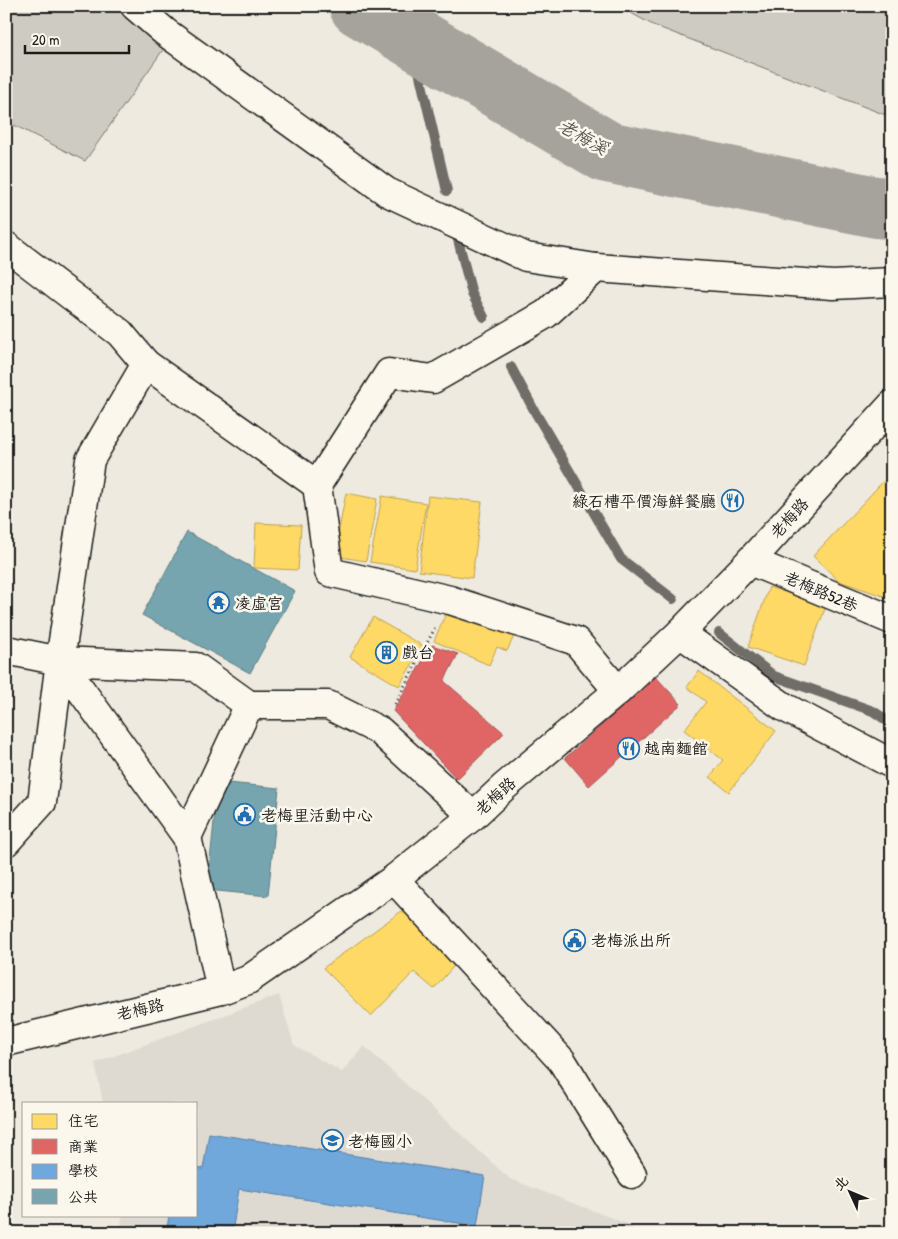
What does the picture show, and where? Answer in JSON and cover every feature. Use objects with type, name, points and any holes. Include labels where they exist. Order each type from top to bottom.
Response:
[{"type":"street","points":[[135,6],[165,32],[387,192],[526,257],[596,268],[833,284],[892,282]]},
{"type":"street","points":[[9,253],[120,333],[146,364],[317,485]]},
{"type":"street","points":[[596,268],[546,314],[433,379],[389,373],[317,485],[328,572],[450,600],[576,641],[618,691]]},
{"type":"street","points":[[6,842],[42,802],[60,661],[90,460],[146,364]]},
{"type":"street","name":"老梅路","points":[[6,1042],[221,990],[248,980],[394,879],[473,816],[504,787],[618,691],[680,633],[750,561],[892,405]]},
{"type":"street","name":"老梅路52巷","points":[[750,561],[892,620]]},
{"type":"street","points":[[680,633],[784,707],[892,764]]},
{"type":"street","points":[[6,650],[60,661],[196,667],[249,705],[328,706],[380,731],[473,816]]},
{"type":"street","points":[[60,661],[187,837],[221,990]]},
{"type":"street","points":[[187,837],[249,705]]},
{"type":"street","points":[[394,879],[562,1061],[632,1174]]},
{"type":"path","points":[[380,731],[450,600]]},
{"type":"shaded area","points":[[6,6],[118,6],[167,44],[85,161],[6,121]]},
{"type":"shaded area","points":[[618,6],[892,6],[892,116],[653,25]]},
{"type":"shaded area","name":"老梅國小","points":[[279,995],[294,1045],[342,1072],[364,1046],[510,1179],[633,1226],[632,1233],[121,1233],[122,1216],[198,1216],[198,1102],[103,1102],[95,1063]]},
{"type":"building: 住宅","points":[[892,472],[892,599],[839,581],[813,556]]},
{"type":"building: 住宅","points":[[346,493],[377,499],[366,561],[334,556]]},
{"type":"building: 住宅","points":[[382,496],[426,503],[415,569],[370,562]]},
{"type":"building: 住宅","points":[[428,496],[482,502],[472,578],[419,571]]},
{"type":"building: 住宅","points":[[256,523],[301,525],[298,570],[254,568]]},
{"type":"building: 住宅","points":[[769,587],[826,606],[804,666],[748,647]]},
{"type":"building: 住宅","points":[[450,604],[516,632],[507,651],[497,647],[489,665],[434,641]]},
{"type":"building: 住宅","name":"戲台","points":[[373,617],[423,646],[399,686],[350,657]]},
{"type":"building: 住宅","points":[[699,671],[776,731],[729,792],[710,777],[723,760],[684,730],[706,702],[687,687]]},
{"type":"building: 住宅","points":[[410,905],[464,954],[434,989],[414,972],[371,1016],[323,968]]},
{"type":"building: 商業","points":[[432,645],[458,654],[444,681],[504,733],[457,779],[393,711]]},
{"type":"building: 商業","points":[[656,677],[681,704],[589,786],[565,758]]},
{"type":"building: 學校","points":[[209,1133],[485,1176],[477,1226],[239,1189],[232,1233],[195,1233],[167,1228],[169,1216],[198,1216],[198,1168],[203,1169]]},
{"type":"building: 公共","name":"凌虛宮","points":[[187,532],[295,591],[250,673],[142,615]]},
{"type":"building: 公共","name":"老梅里活動中心","points":[[218,782],[279,788],[268,896],[207,890]]},
{"type":"waterway","name":"老梅溪","points":[[360,6],[607,152],[876,207],[892,208]]},
{"type":"waterway","points":[[411,37],[447,191]]},
{"type":"waterway","points":[[456,232],[472,294],[484,317]]},
{"type":"waterway","points":[[511,367],[535,412],[621,559],[673,599]]},
{"type":"waterway","points":[[719,633],[774,676],[873,711],[892,724]]},
{"type":"place","name":"綠石槽平價海鮮餐廳","points":[[732,501]]},
{"type":"place","name":"凌虛宮","points":[[219,603]]},
{"type":"place","name":"戲台","points":[[386,652]]},
{"type":"place","name":"越南麵館","points":[[628,748]]},
{"type":"place","name":"老梅里活動中心","points":[[245,815]]},
{"type":"place","name":"老梅派出所","points":[[575,940]]},
{"type":"place","name":"老梅國小","points":[[332,1141]]}]
